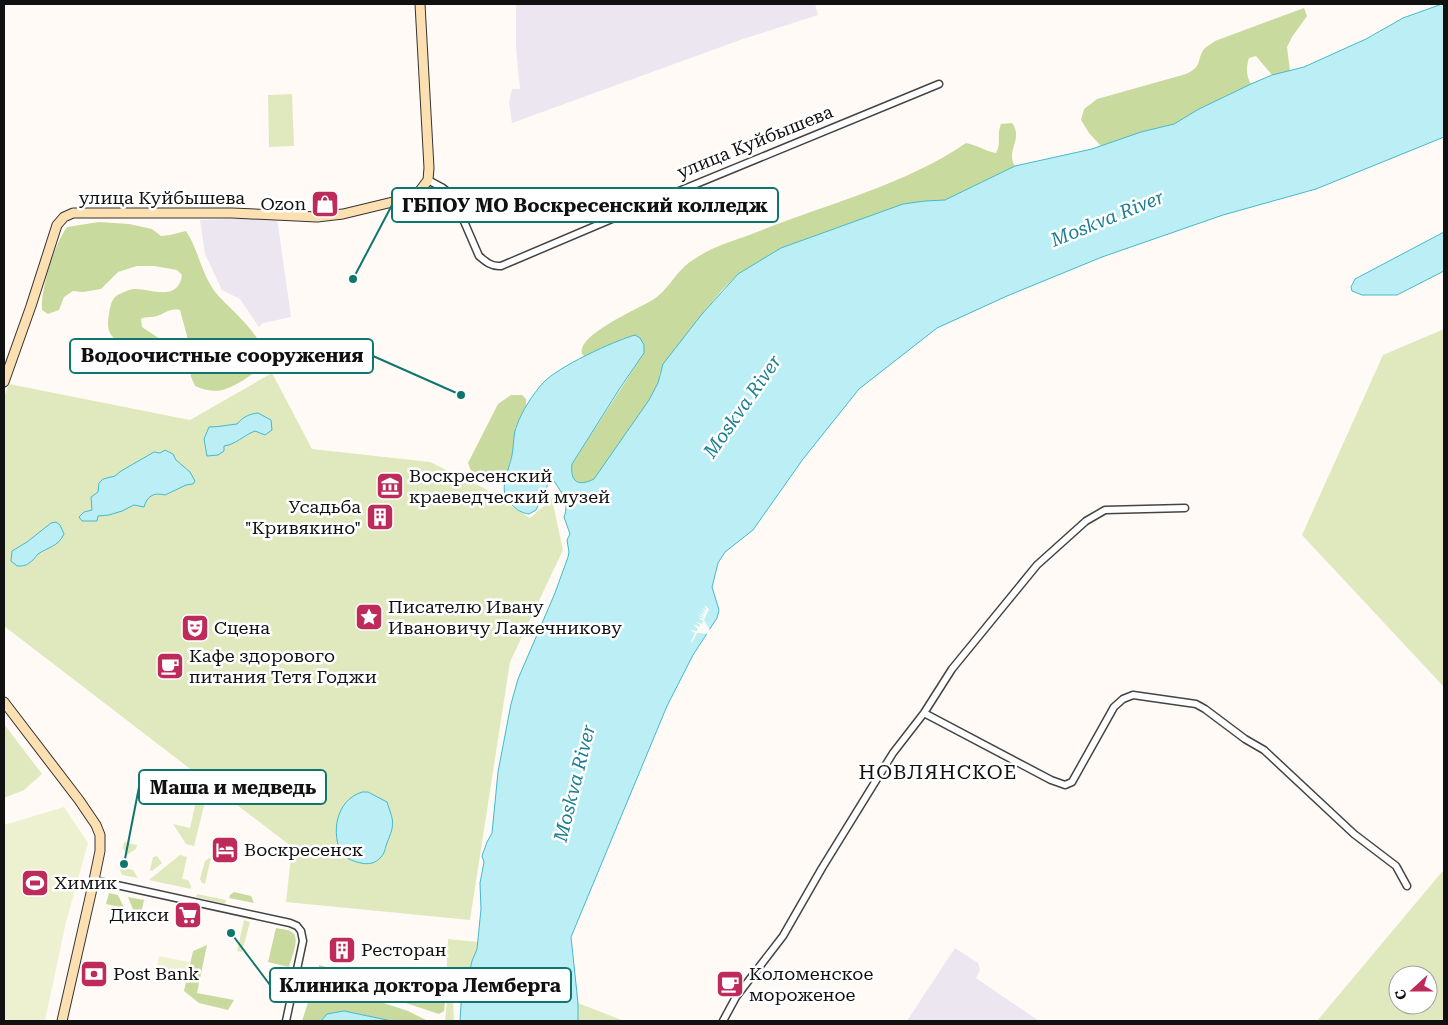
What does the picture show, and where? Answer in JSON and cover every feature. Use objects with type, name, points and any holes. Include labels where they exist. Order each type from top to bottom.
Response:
[{"type":"street","points":[[420,4],[429,168],[428,180]]},
{"type":"street","name":"улица Куйбышева","points":[[4,382],[32,306],[57,224],[73,212],[232,213],[317,217],[390,204],[405,199],[419,192],[428,180],[453,196],[479,256],[485,262],[495,267],[939,84]]},
{"type":"street","points":[[723,1021],[736,997],[783,936],[822,868],[893,753],[924,713],[952,669],[1037,565],[1086,522],[1105,510],[1185,508]]},
{"type":"street","points":[[924,713],[1065,785],[1072,782],[1114,707],[1123,699],[1133,695],[1196,704],[1245,739],[1264,750],[1354,834],[1396,866],[1407,886]]},
{"type":"street","points":[[4,702],[80,800],[96,825],[100,841],[94,880],[62,1021]]},
{"type":"street","points":[[94,880],[290,923],[300,930],[303,936],[303,947],[286,1021]]},
{"type":"shaded area","points":[[516,4],[815,4],[818,15],[740,40],[512,123],[509,102],[512,89],[520,89],[516,47]]},
{"type":"shaded area","points":[[277,218],[291,317],[263,323],[259,327],[240,299],[222,290],[205,254],[200,220]]},
{"type":"shaded area","points":[[955,948],[978,963],[980,970],[976,978],[1039,1021],[907,1021]]},
{"type":"green space","points":[[1304,8],[1307,16],[1287,47],[1290,71],[1272,75],[1256,56],[1249,58],[1247,71],[1251,84],[1199,109],[1174,124],[1141,132],[1101,146],[1089,133],[1081,120],[1084,109],[1097,99],[1186,74],[1198,65],[1202,52],[1215,41]]},
{"type":"green space","points":[[292,94],[294,146],[269,147],[268,95]]},
{"type":"green space","points":[[1012,123],[1016,134],[1012,155],[1012,161],[1015,166],[945,200],[903,204],[781,248],[738,274],[702,314],[660,372],[658,383],[649,400],[594,479],[586,483],[578,483],[574,479],[572,464],[644,353],[624,338],[585,357],[582,354],[583,346],[589,338],[610,323],[654,299],[687,264],[704,253],[723,244],[891,182],[942,158],[966,143],[996,153],[999,145],[1001,124]]},
{"type":"green space","points":[[99,222],[129,224],[152,229],[161,236],[186,231],[211,286],[248,326],[261,346],[264,355],[262,364],[258,369],[242,381],[224,390],[214,391],[195,386],[191,377],[187,336],[180,310],[170,310],[157,316],[141,319],[142,327],[163,341],[166,353],[163,359],[150,357],[113,338],[108,323],[110,307],[114,298],[134,289],[162,292],[175,289],[182,275],[177,270],[154,266],[137,266],[118,272],[101,289],[83,292],[73,291],[64,297],[59,310],[48,314],[42,310],[43,291],[49,267],[62,234],[67,227]]},
{"type":"green space","points":[[1444,329],[1444,687],[1302,535],[1383,355]]},
{"type":"green space","points":[[272,373],[312,449],[430,462],[484,488],[530,518],[552,499],[563,550],[510,662],[470,920],[286,902],[292,847],[4,626],[4,397],[9,384],[190,420]]},
{"type":"green space","points":[[511,395],[522,395],[526,399],[526,406],[515,428],[515,442],[508,470],[492,477],[478,479],[472,473],[468,463],[498,404]]},
{"type":"green space","points":[[4,724],[42,774],[24,790],[4,798]]},
{"type":"green space","points":[[199,788],[208,790],[194,846],[186,844],[173,824],[190,828]]},
{"type":"green space","points":[[64,807],[88,843],[66,922],[45,1021],[4,1021],[4,825]]},
{"type":"green space","points":[[124,842],[137,845],[136,849],[127,855],[123,848]]},
{"type":"green space","points":[[180,855],[187,857],[182,879],[188,880],[191,889],[149,880]]},
{"type":"green space","points":[[157,856],[162,863],[152,871],[150,870],[153,857]]},
{"type":"green space","points":[[211,858],[205,884],[200,879],[205,861]]},
{"type":"green space","points":[[119,867],[133,870],[138,878],[122,875]]},
{"type":"green space","points":[[1444,870],[1444,1021],[1317,1021]]},
{"type":"green space","points":[[234,892],[251,896],[254,903],[229,898]]},
{"type":"green space","points":[[109,893],[118,895],[124,908],[106,904]]},
{"type":"green space","points":[[197,894],[226,900],[225,904],[196,897]]},
{"type":"green space","points":[[128,897],[144,900],[140,918],[136,917]]},
{"type":"green space","points":[[244,920],[250,922],[242,952],[237,951]]},
{"type":"green space","points":[[276,928],[292,932],[296,938],[289,967],[268,962]]},
{"type":"green space","points":[[448,939],[478,942],[467,983],[462,989],[462,983],[451,981],[449,976],[447,965]]},
{"type":"green space","points":[[207,945],[197,993],[234,1000],[228,1010],[199,1003],[184,991],[193,951]]},
{"type":"green space","points":[[159,956],[189,962],[187,976],[156,970]]},
{"type":"green space","points":[[319,965],[436,1000],[439,978],[446,983],[451,991],[446,995],[444,1011],[439,1014],[321,975]]},
{"type":"green space","points":[[321,986],[332,986],[408,1011],[428,1021],[392,1021],[368,1016],[336,1013],[327,1015],[321,1021],[302,1021],[312,990]]},
{"type":"green space","points":[[449,996],[453,1001],[454,1021],[445,1021]]},
{"type":"green space","points":[[578,1003],[624,1021],[578,1021]]},
{"type":"water","name":"Moskva River","points":[[1444,4],[1444,137],[1316,189],[1223,215],[1102,257],[1007,296],[937,328],[859,389],[803,459],[753,530],[725,552],[718,563],[712,587],[719,610],[717,618],[693,655],[667,706],[571,937],[578,1021],[460,1021],[462,989],[467,983],[477,949],[481,909],[480,883],[484,862],[482,856],[492,833],[498,772],[511,704],[518,679],[555,593],[569,552],[567,540],[570,534],[564,517],[566,512],[565,502],[562,493],[554,481],[548,484],[536,510],[529,514],[518,510],[507,500],[504,488],[516,428],[528,403],[543,383],[573,362],[626,338],[635,335],[640,338],[644,345],[644,353],[572,464],[572,475],[576,481],[584,483],[594,479],[649,400],[658,383],[663,364],[702,314],[738,274],[781,248],[903,204],[945,200],[1015,166],[1092,149],[1141,132],[1174,124],[1199,109],[1251,84],[1272,75],[1304,67],[1366,39],[1403,18]]},
{"type":"water","points":[[1444,232],[1444,271],[1397,295],[1362,295],[1352,291],[1351,287],[1355,279]]},
{"type":"water","points":[[258,413],[271,420],[272,430],[265,435],[255,431],[232,444],[224,446],[224,451],[218,455],[207,456],[204,439],[209,427],[237,424],[246,416]]},
{"type":"water","points":[[165,450],[173,454],[176,460],[190,472],[195,481],[193,484],[186,485],[165,495],[157,494],[152,496],[147,500],[144,507],[134,505],[109,515],[98,516],[97,521],[82,521],[79,517],[84,512],[92,510],[91,497],[98,492],[99,483],[103,479],[115,476],[154,452],[160,453]]},
{"type":"water","points":[[56,522],[60,525],[64,534],[59,542],[38,554],[26,565],[17,566],[11,561],[12,551],[51,523]]},
{"type":"water","points":[[362,792],[368,792],[387,802],[393,823],[384,852],[377,861],[367,864],[342,856],[336,828],[341,810],[346,803],[353,796]]},
{"type":"water","points":[[344,1011],[392,1021],[321,1021],[327,1014]]},
{"type":"pier","points":[[704,605],[709,609],[704,620],[711,632],[710,634],[697,633],[692,643],[695,633],[690,630],[697,631],[698,629],[693,624],[700,627],[695,621],[702,624],[703,621],[697,617],[703,619],[698,615],[704,617],[699,613],[705,615],[701,611],[706,613],[702,608],[707,611]]},
{"type":"place","name":"Ozon","points":[[325,204]]},
{"type":"place","name":"ГБПОУ МО Воскресенский колледж","points":[[353,279]]},
{"type":"place","name":"Водоочистные сооружения","points":[[461,395]]},
{"type":"place","name":"Воскресенский краеведческий музей","points":[[390,486]]},
{"type":"place","name":"Усадьба \"Кривякино\"","points":[[380,517]]},
{"type":"place","name":"Писателю Ивану Ивановичу Лажечникову","points":[[369,617]]},
{"type":"place","name":"Сцена","points":[[195,628]]},
{"type":"place","name":"Кафе здорового питания Тетя Годжи","points":[[170,666]]},
{"type":"place","name":"Воскресенск","points":[[225,850]]},
{"type":"place","name":"Маша и медведь","points":[[124,864]]},
{"type":"place","name":"Химик","points":[[35,883]]},
{"type":"place","name":"Дикси","points":[[188,915]]},
{"type":"place","name":"Клиника доктора Лемберга","points":[[231,933]]},
{"type":"place","name":"Ресторан","points":[[342,950]]},
{"type":"place","name":"Post Bank","points":[[94,974]]},
{"type":"place","name":"Коломенское мороженое","points":[[730,984]]},
{"type":"district","name":"НОВЛЯНСКОЕ","points":[[938,772]]}]
